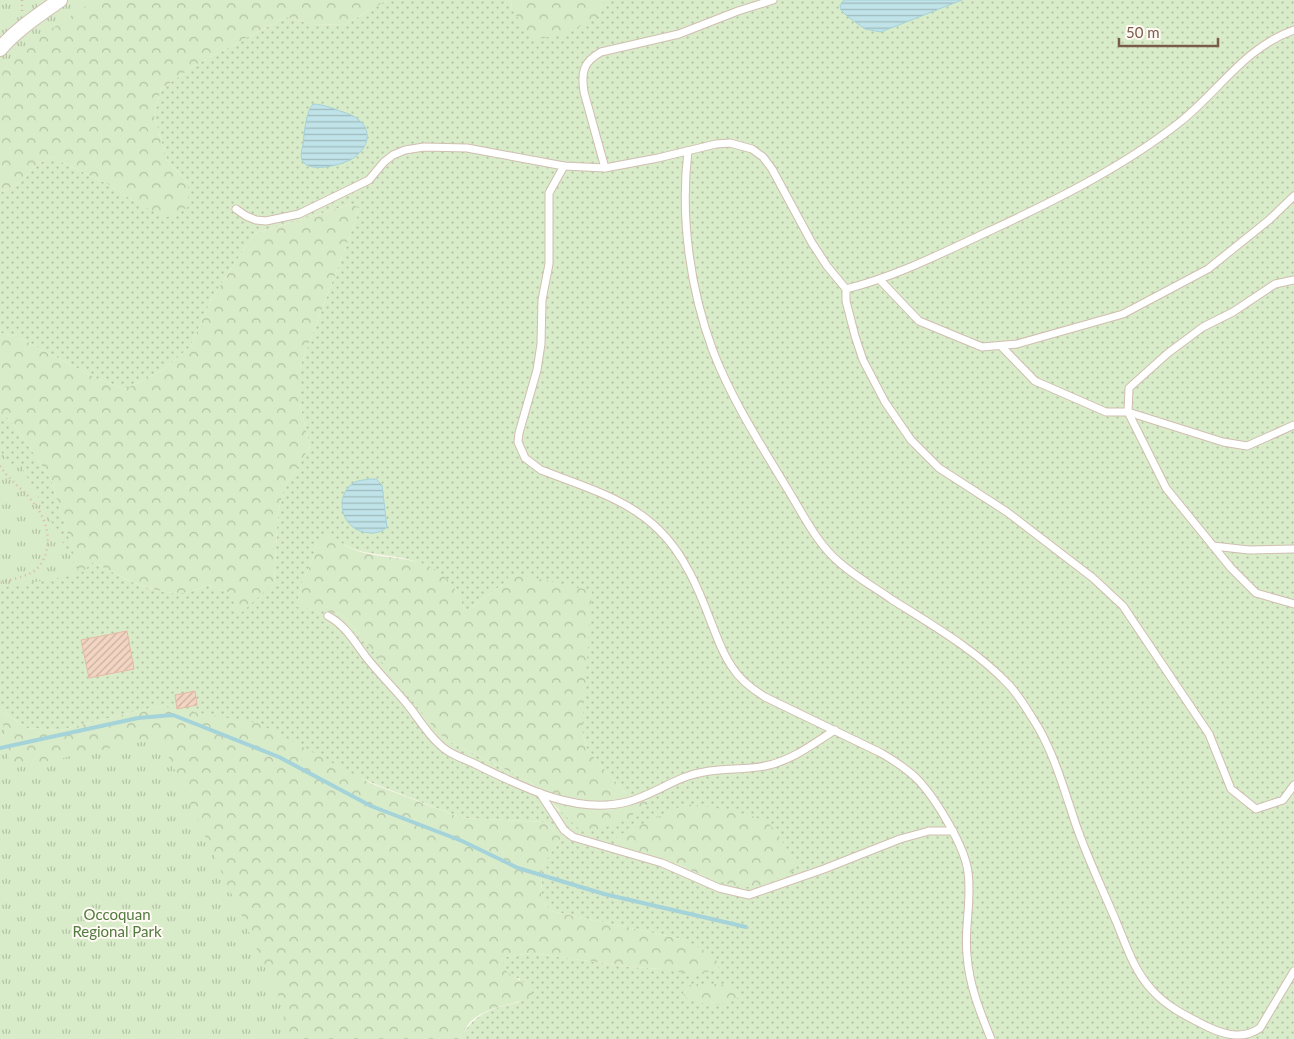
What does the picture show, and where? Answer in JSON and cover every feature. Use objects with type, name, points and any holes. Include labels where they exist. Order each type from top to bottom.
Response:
[{"type":"street","points":[[0,49],[32,19],[60,0]]},
{"type":"lane","points":[[606,168],[586,101],[582,79],[586,64],[592,57],[601,52],[679,34],[773,0]]},
{"type":"lane","points":[[846,289],[904,271],[1001,226],[1108,170],[1180,122],[1247,57],[1266,43],[1294,30]]},
{"type":"lane","points":[[236,209],[246,216],[261,221],[286,218],[299,214],[368,180],[384,162],[393,156],[405,150],[424,147],[466,148],[564,166],[606,168],[716,144],[730,143],[752,149],[763,158],[777,176],[822,258],[846,289],[846,301],[850,318],[863,360],[884,402],[925,456],[939,468],[982,495],[1030,530],[1093,578],[1123,606],[1209,734],[1231,789],[1256,809],[1283,800],[1294,785]]},
{"type":"lane","points":[[688,151],[685,195],[687,233],[693,277],[713,350],[742,411],[782,480],[819,540],[828,551],[856,576],[955,640],[988,665],[1010,686],[1023,702],[1040,730],[1054,760],[1075,823],[1137,971],[1150,988],[1169,1005],[1211,1028],[1231,1036],[1243,1037],[1254,1034],[1260,1028],[1294,971]]},
{"type":"lane","points":[[564,166],[549,193],[549,264],[542,300],[542,344],[537,370],[518,433],[521,450],[530,463],[541,470],[626,504],[643,515],[660,530],[684,563],[706,607],[725,656],[741,679],[765,697],[881,752],[908,772],[930,796],[953,832],[964,855],[968,873],[966,938],[970,976],[974,996],[991,1039]]},
{"type":"lane","points":[[880,280],[919,321],[982,347],[1017,344],[1123,314],[1208,269],[1269,220],[1294,196]]},
{"type":"lane","points":[[1294,280],[1275,284],[1234,312],[1203,327],[1168,353],[1129,388],[1128,412],[1166,488],[1230,568],[1256,593],[1294,604]]},
{"type":"lane","points":[[1001,346],[1035,381],[1106,412],[1128,412],[1223,442],[1247,446],[1294,425]]},
{"type":"lane","points":[[1213,546],[1249,550],[1294,549]]},
{"type":"lane","points":[[328,616],[338,621],[347,630],[367,658],[441,747],[509,781],[564,800],[608,806],[649,794],[684,777],[704,772],[775,764],[799,753],[835,730]]},
{"type":"lane","points":[[540,793],[564,830],[573,838],[662,863],[719,888],[749,895],[824,869],[900,839],[929,831],[953,832]]},
{"type":"path","points":[[0,466],[5,474],[27,495],[40,513],[47,528],[48,543],[44,560],[34,571],[0,583]]},
{"type":"green space","points":[[0,0],[387,0],[345,25],[312,24],[286,17],[197,64],[161,89],[154,116],[167,160],[188,183],[188,207],[167,218],[137,203],[108,184],[51,157],[37,164],[19,183],[0,193]]},
{"type":"green space","points":[[0,0],[95,0],[11,56],[0,78]]},
{"type":"green space","points":[[387,0],[511,0],[512,9],[599,16],[604,0],[1294,0],[1294,1039],[459,1039],[472,1023],[484,1013],[519,1002],[520,979],[508,975],[501,966],[506,957],[531,953],[631,967],[663,969],[686,940],[551,911],[541,899],[542,866],[561,838],[544,822],[462,818],[199,715],[159,706],[60,730],[27,728],[0,710],[0,410],[15,426],[51,479],[80,573],[93,562],[135,583],[170,593],[185,593],[208,585],[230,593],[274,583],[278,512],[284,488],[310,447],[300,404],[300,367],[357,217],[358,207],[352,204],[254,234],[212,298],[190,347],[163,370],[125,389],[94,377],[16,336],[0,333],[0,193],[19,183],[37,164],[51,157],[108,184],[137,203],[188,183],[167,160],[154,116],[161,89],[197,64],[286,17],[312,24],[345,25]],"holes":[[[338,541],[359,551],[410,560],[431,568],[454,589],[466,611],[503,584],[510,576],[582,731],[587,750],[631,799],[651,801],[559,811],[530,782],[445,739],[359,633],[341,614],[297,606],[301,585],[311,564],[317,542]],[[686,804],[713,880],[675,863],[620,847]]]},
{"type":"green space","points":[[511,0],[604,0],[599,16],[566,34],[532,40],[512,9]]},
{"type":"green space","points":[[352,204],[358,207],[357,217],[300,367],[300,404],[310,447],[284,488],[278,512],[274,583],[239,615],[230,593],[208,585],[185,593],[158,591],[136,583],[93,562],[80,574],[51,479],[15,426],[0,410],[0,333],[16,336],[94,377],[125,389],[163,370],[190,347],[212,298],[254,234]]},
{"type":"green space","points":[[0,450],[10,465],[19,462],[80,574],[0,588]]},
{"type":"green space","points":[[330,531],[341,543],[350,548],[374,555],[424,564],[436,570],[452,585],[466,611],[503,584],[510,576],[522,575],[592,591],[582,731],[587,750],[631,799],[652,801],[622,822],[593,831],[578,828],[530,782],[445,739],[430,723],[359,633],[341,614],[297,607],[301,585],[311,564],[317,542]]},
{"type":"green space","name":"Occoquan Regional Park","points":[[0,704],[10,769],[160,738],[283,1006],[285,1039],[0,1039]]},
{"type":"green space","points":[[159,706],[258,723],[370,783],[462,818],[544,822],[561,838],[542,866],[541,899],[551,911],[686,940],[707,952],[719,963],[718,969],[694,975],[663,969],[631,967],[531,953],[506,957],[502,966],[511,975],[531,987],[532,996],[492,1009],[477,1017],[470,1022],[459,1039],[0,1039],[0,710],[27,728],[60,730]]},
{"type":"green space","points":[[686,804],[729,811],[762,820],[769,824],[777,834],[797,867],[793,871],[760,887],[741,887],[713,880],[675,863],[620,847],[615,843],[617,836]]},
{"type":"green space","points":[[693,984],[727,985],[738,991],[742,996],[726,1003],[714,1005],[702,1003],[686,998],[683,993],[685,987]]},
{"type":"water","points":[[844,0],[962,0],[881,32],[865,29],[847,16],[841,10],[840,5]]},
{"type":"water","points":[[313,104],[346,113],[361,121],[367,133],[367,140],[364,147],[352,159],[326,167],[311,167],[302,160],[301,152],[307,117]]},
{"type":"water","points":[[376,479],[382,485],[387,527],[373,533],[360,531],[352,526],[346,520],[342,504],[348,488],[357,481]]},
{"type":"building","points":[[127,631],[134,669],[89,678],[81,640]]},
{"type":"building","points":[[195,691],[197,705],[177,709],[175,695]]},
{"type":"waterway","points":[[0,748],[138,718],[173,715],[279,757],[371,806],[462,841],[518,868],[604,894],[746,927]]}]
